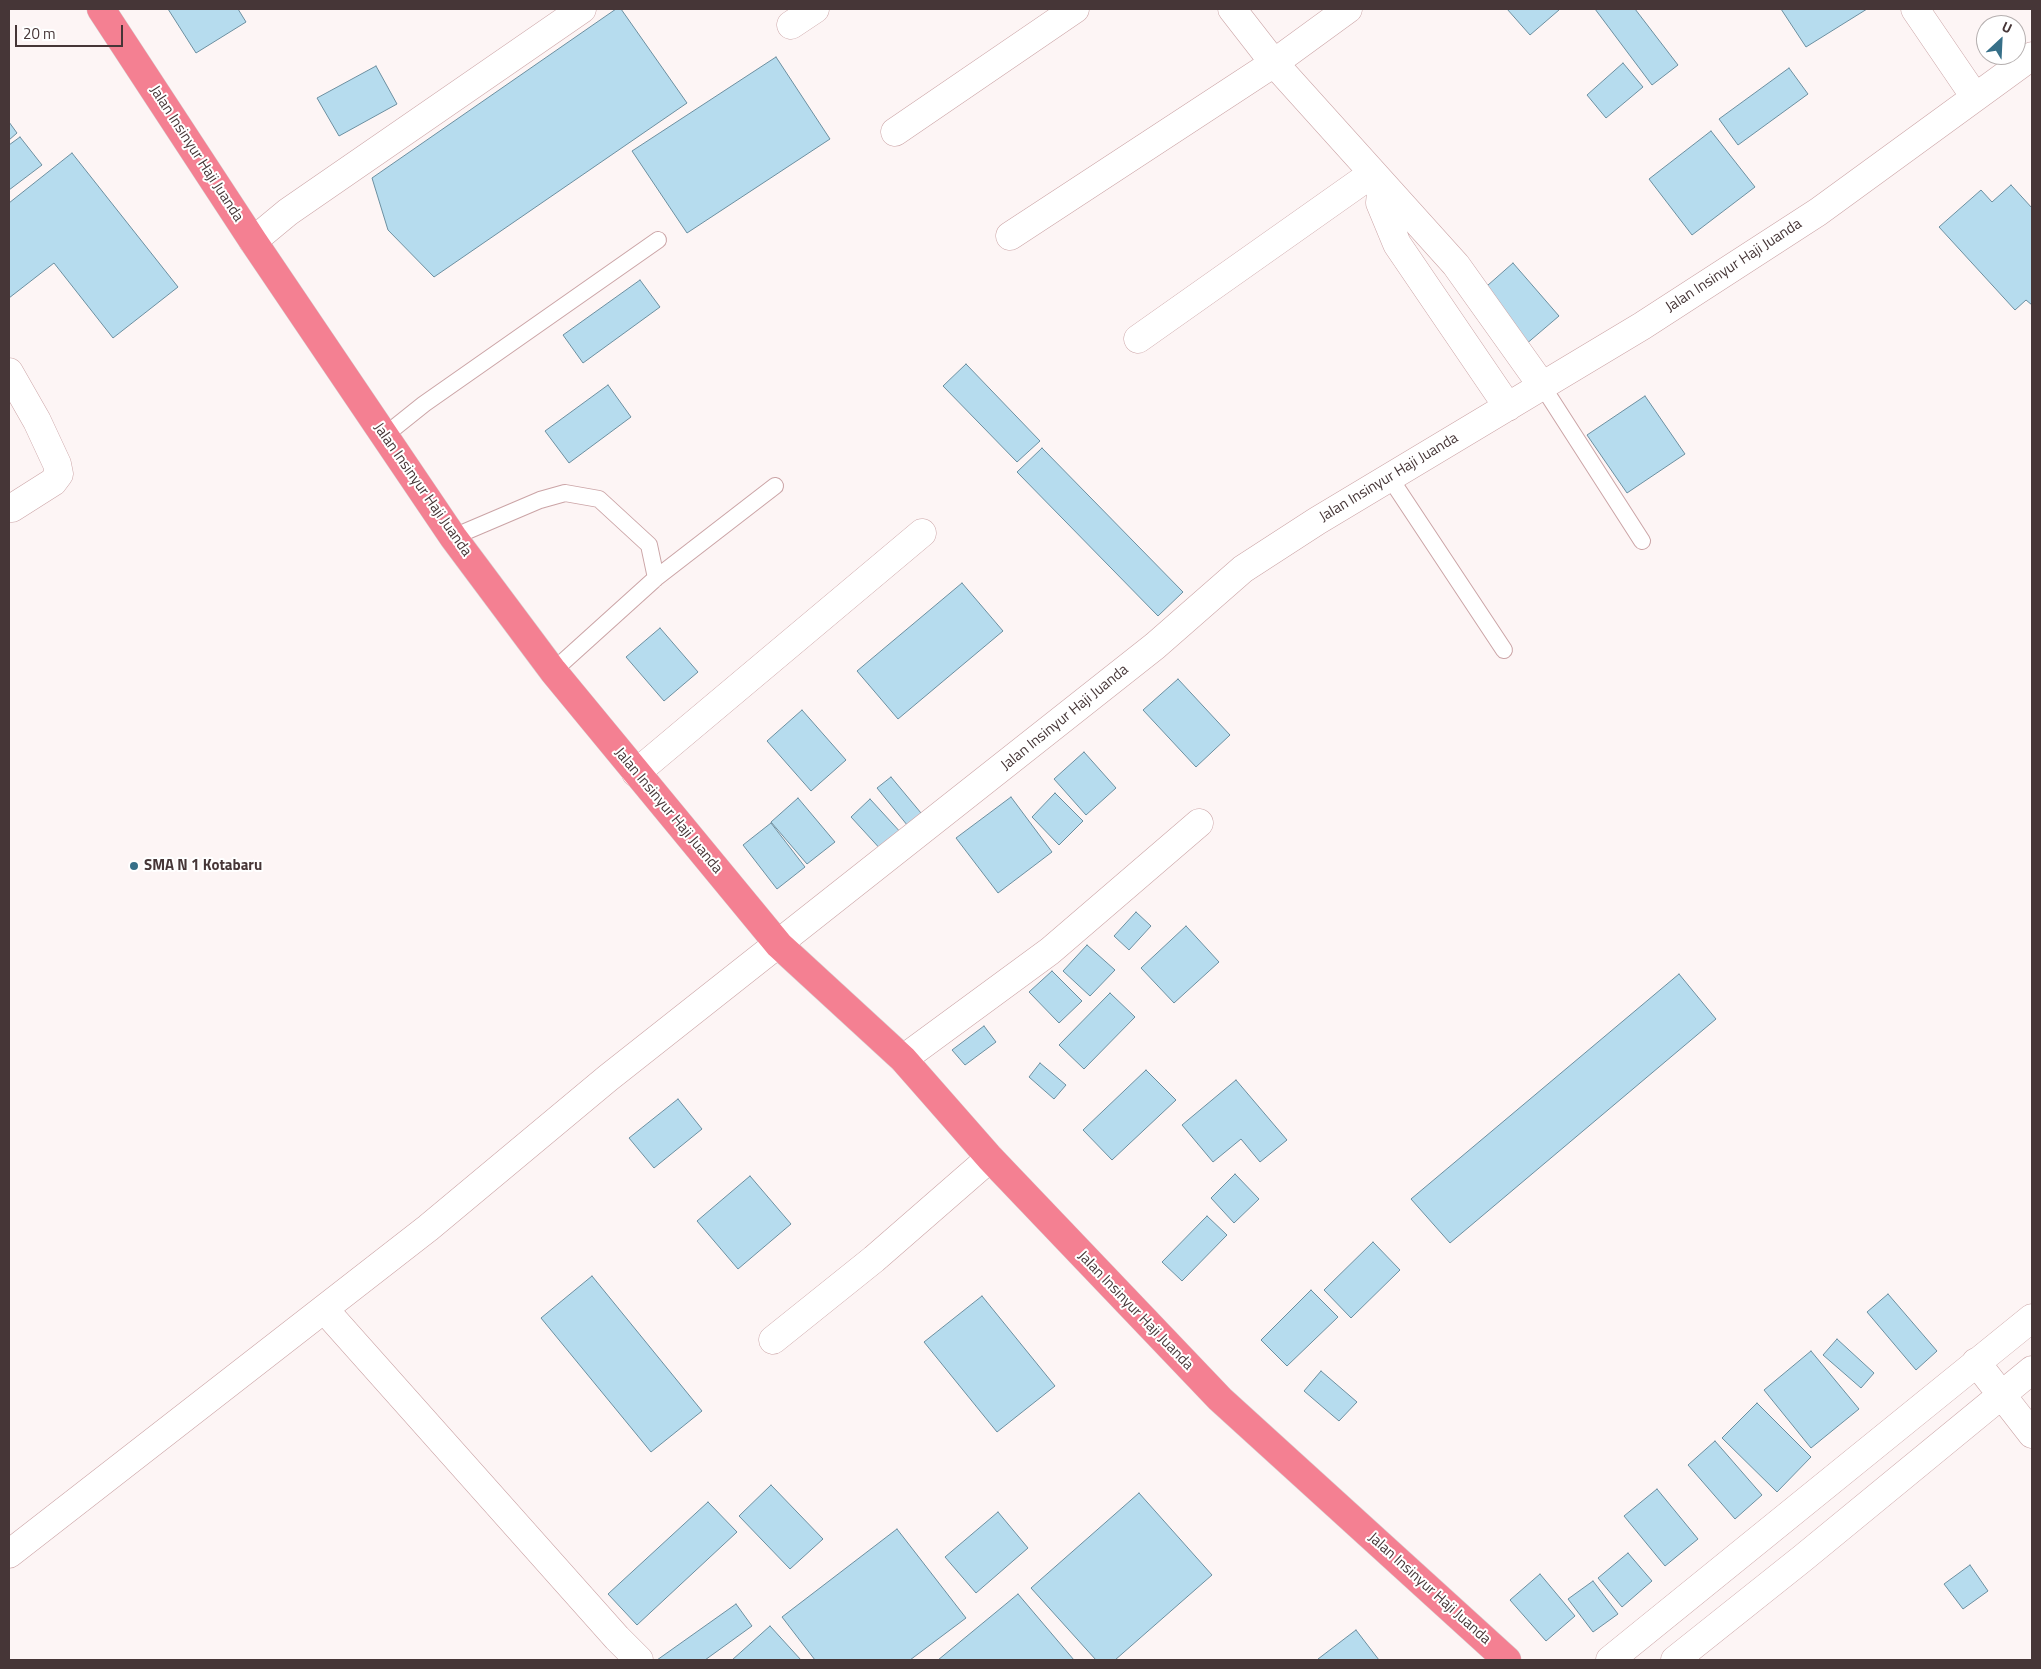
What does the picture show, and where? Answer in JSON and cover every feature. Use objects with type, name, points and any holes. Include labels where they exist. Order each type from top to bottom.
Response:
[{"type":"highway","name":"Jalan Insinyur Haji Juanda","points":[[101,9],[252,241],[453,537],[553,671],[779,945],[903,1059],[990,1158],[1220,1399],[1507,1660]]},
{"type":"street","points":[[252,241],[288,212],[582,9]]},
{"type":"street","points":[[791,25],[815,9]]},
{"type":"street","points":[[895,132],[1075,9]]},
{"type":"street","points":[[1232,9],[1274,62],[1456,265],[1543,387]]},
{"type":"street","points":[[1010,236],[1274,62],[1348,9]]},
{"type":"street","points":[[1915,9],[1975,97]]},
{"type":"street","name":"Jalan Insinyur Haji Juanda","points":[[779,945],[1155,646],[1243,569],[1317,521],[1642,326],[1818,212],[2032,56]]},
{"type":"street","points":[[1138,339],[1378,178]]},
{"type":"street","points":[[1378,178],[1380,203],[1397,244],[1508,407]]},
{"type":"street","points":[[9,372],[37,421],[57,464],[59,474],[53,482],[12,508]]},
{"type":"street","points":[[636,773],[922,533]]},
{"type":"street","points":[[903,1059],[1050,951],[1199,823]]},
{"type":"street","points":[[9,1554],[428,1228],[608,1078],[779,945]]},
{"type":"street","points":[[774,1340],[874,1259],[990,1158]]},
{"type":"street","points":[[324,1309],[604,1624],[639,1660]]},
{"type":"street","points":[[1610,1660],[2032,1318]]},
{"type":"street","points":[[1976,1362],[2032,1434]]},
{"type":"street","points":[[1675,1660],[1803,1558],[2032,1370]]},
{"type":"lane","points":[[384,436],[424,404],[658,240]]},
{"type":"lane","points":[[1543,387],[1642,541]]},
{"type":"lane","points":[[1390,478],[1504,650]]},
{"type":"lane","points":[[553,671],[656,578],[775,486]]},
{"type":"lane","points":[[453,537],[540,500],[565,493],[599,499],[649,545],[656,578]]},
{"type":"building","points":[[168,9],[238,9],[246,22],[196,53]]},
{"type":"building","points":[[616,9],[621,9],[687,103],[434,277],[388,230],[372,178]]},
{"type":"building","points":[[1507,9],[1558,9],[1559,10],[1530,35]]},
{"type":"building","points":[[1595,9],[1635,9],[1678,65],[1652,85]]},
{"type":"building","points":[[1781,9],[1867,9],[1806,47]]},
{"type":"building","points":[[776,57],[830,139],[687,233],[632,151]]},
{"type":"building","points":[[1623,63],[1643,87],[1606,118],[1587,95]]},
{"type":"building","points":[[376,66],[397,104],[339,136],[317,98]]},
{"type":"building","points":[[1789,68],[1808,94],[1738,145],[1719,119]]},
{"type":"building","points":[[9,122],[17,133],[9,140]]},
{"type":"building","points":[[1711,131],[1755,187],[1692,235],[1649,179]]},
{"type":"building","points":[[20,137],[42,165],[9,190],[9,145]]},
{"type":"building","points":[[72,153],[178,287],[113,338],[54,263],[9,298],[9,203]]},
{"type":"building","points":[[2011,185],[2032,208],[2032,305],[2026,300],[2015,310],[1939,227],[1981,190],[1992,202]]},
{"type":"building","points":[[1513,263],[1559,316],[1525,345],[1479,293]]},
{"type":"building","points":[[640,280],[660,307],[583,363],[563,335]]},
{"type":"building","points":[[966,364],[1040,441],[1017,462],[943,386]]},
{"type":"building","points":[[608,385],[631,417],[569,463],[545,431]]},
{"type":"building","points":[[1645,396],[1685,454],[1627,493],[1587,435]]},
{"type":"building","points":[[1042,448],[1183,592],[1158,616],[1017,472]]},
{"type":"building","points":[[962,583],[1003,631],[898,719],[857,671]]},
{"type":"building","points":[[660,628],[698,672],[664,701],[626,657]]},
{"type":"building","points":[[1178,679],[1230,735],[1196,767],[1143,710]]},
{"type":"building","points":[[802,710],[846,760],[811,791],[767,741]]},
{"type":"building","points":[[1084,752],[1116,788],[1086,815],[1054,779]]},
{"type":"building","points":[[891,777],[926,819],[912,831],[877,788]]},
{"type":"building","points":[[1055,793],[1083,821],[1059,845],[1032,817]]},
{"type":"building","points":[[1011,797],[1052,852],[998,893],[956,838]]},
{"type":"building","points":[[798,798],[835,842],[807,864],[771,822]]},
{"type":"building","points":[[870,799],[903,835],[884,853],[851,817]]},
{"type":"building","points":[[771,823],[805,867],[777,889],[743,845]]},
{"type":"building","points":[[1136,912],[1151,926],[1129,950],[1114,936]]},
{"type":"building","points":[[1186,926],[1219,962],[1174,1003],[1141,968]]},
{"type":"building","points":[[1087,945],[1115,970],[1090,996],[1063,971]]},
{"type":"building","points":[[1052,971],[1082,1001],[1059,1023],[1029,992]]},
{"type":"building","points":[[1679,974],[1716,1019],[1450,1243],[1411,1199]]},
{"type":"building","points":[[1110,993],[1135,1017],[1084,1069],[1059,1045]]},
{"type":"building","points":[[984,1026],[996,1042],[965,1065],[952,1050]]},
{"type":"building","points":[[1040,1063],[1066,1085],[1054,1099],[1029,1077]]},
{"type":"building","points":[[1146,1070],[1176,1100],[1112,1160],[1083,1130]]},
{"type":"building","points":[[1236,1080],[1287,1140],[1260,1162],[1241,1139],[1213,1162],[1182,1125]]},
{"type":"building","points":[[678,1099],[702,1129],[654,1168],[629,1138]]},
{"type":"building","points":[[1235,1174],[1259,1199],[1234,1223],[1211,1198]]},
{"type":"building","points":[[750,1176],[791,1224],[738,1269],[697,1221]]},
{"type":"building","points":[[1207,1216],[1227,1235],[1182,1281],[1162,1262]]},
{"type":"building","points":[[1373,1242],[1400,1270],[1351,1318],[1324,1290]]},
{"type":"building","points":[[592,1276],[702,1411],[651,1452],[541,1318]]},
{"type":"building","points":[[1311,1290],[1338,1317],[1287,1366],[1261,1340]]},
{"type":"building","points":[[1888,1294],[1937,1351],[1916,1370],[1867,1312]]},
{"type":"building","points":[[982,1296],[1055,1386],[997,1432],[924,1342]]},
{"type":"building","points":[[1837,1339],[1874,1373],[1861,1388],[1823,1355]]},
{"type":"building","points":[[1811,1351],[1859,1409],[1811,1448],[1764,1390]]},
{"type":"building","points":[[1321,1371],[1357,1402],[1339,1421],[1304,1391]]},
{"type":"building","points":[[1757,1403],[1811,1457],[1777,1492],[1722,1438]]},
{"type":"building","points":[[1715,1441],[1762,1495],[1735,1519],[1688,1465]]},
{"type":"building","points":[[771,1485],[823,1539],[790,1569],[739,1516]]},
{"type":"building","points":[[1657,1489],[1698,1539],[1665,1566],[1624,1516]]},
{"type":"building","points":[[1139,1493],[1212,1575],[1115,1660],[1096,1660],[1031,1588]]},
{"type":"building","points":[[708,1502],[737,1532],[637,1625],[608,1594]]},
{"type":"building","points":[[998,1512],[1028,1548],[976,1593],[945,1557]]},
{"type":"building","points":[[897,1529],[966,1618],[910,1660],[815,1660],[782,1617]]},
{"type":"building","points":[[1628,1553],[1652,1581],[1622,1607],[1598,1578]]},
{"type":"building","points":[[1970,1565],[1988,1591],[1963,1609],[1944,1584]]},
{"type":"building","points":[[1540,1574],[1575,1616],[1546,1641],[1510,1600]]},
{"type":"building","points":[[1593,1581],[1618,1614],[1593,1632],[1568,1599]]},
{"type":"building","points":[[1018,1594],[1074,1660],[938,1660]]},
{"type":"building","points":[[736,1604],[752,1626],[705,1660],[657,1660]]},
{"type":"building","points":[[770,1626],[801,1660],[732,1660]]},
{"type":"building","points":[[1356,1630],[1379,1660],[1318,1659]]},
{"type":"place","name":"SMA N 1 Kotabaru","points":[[134,866]]}]
